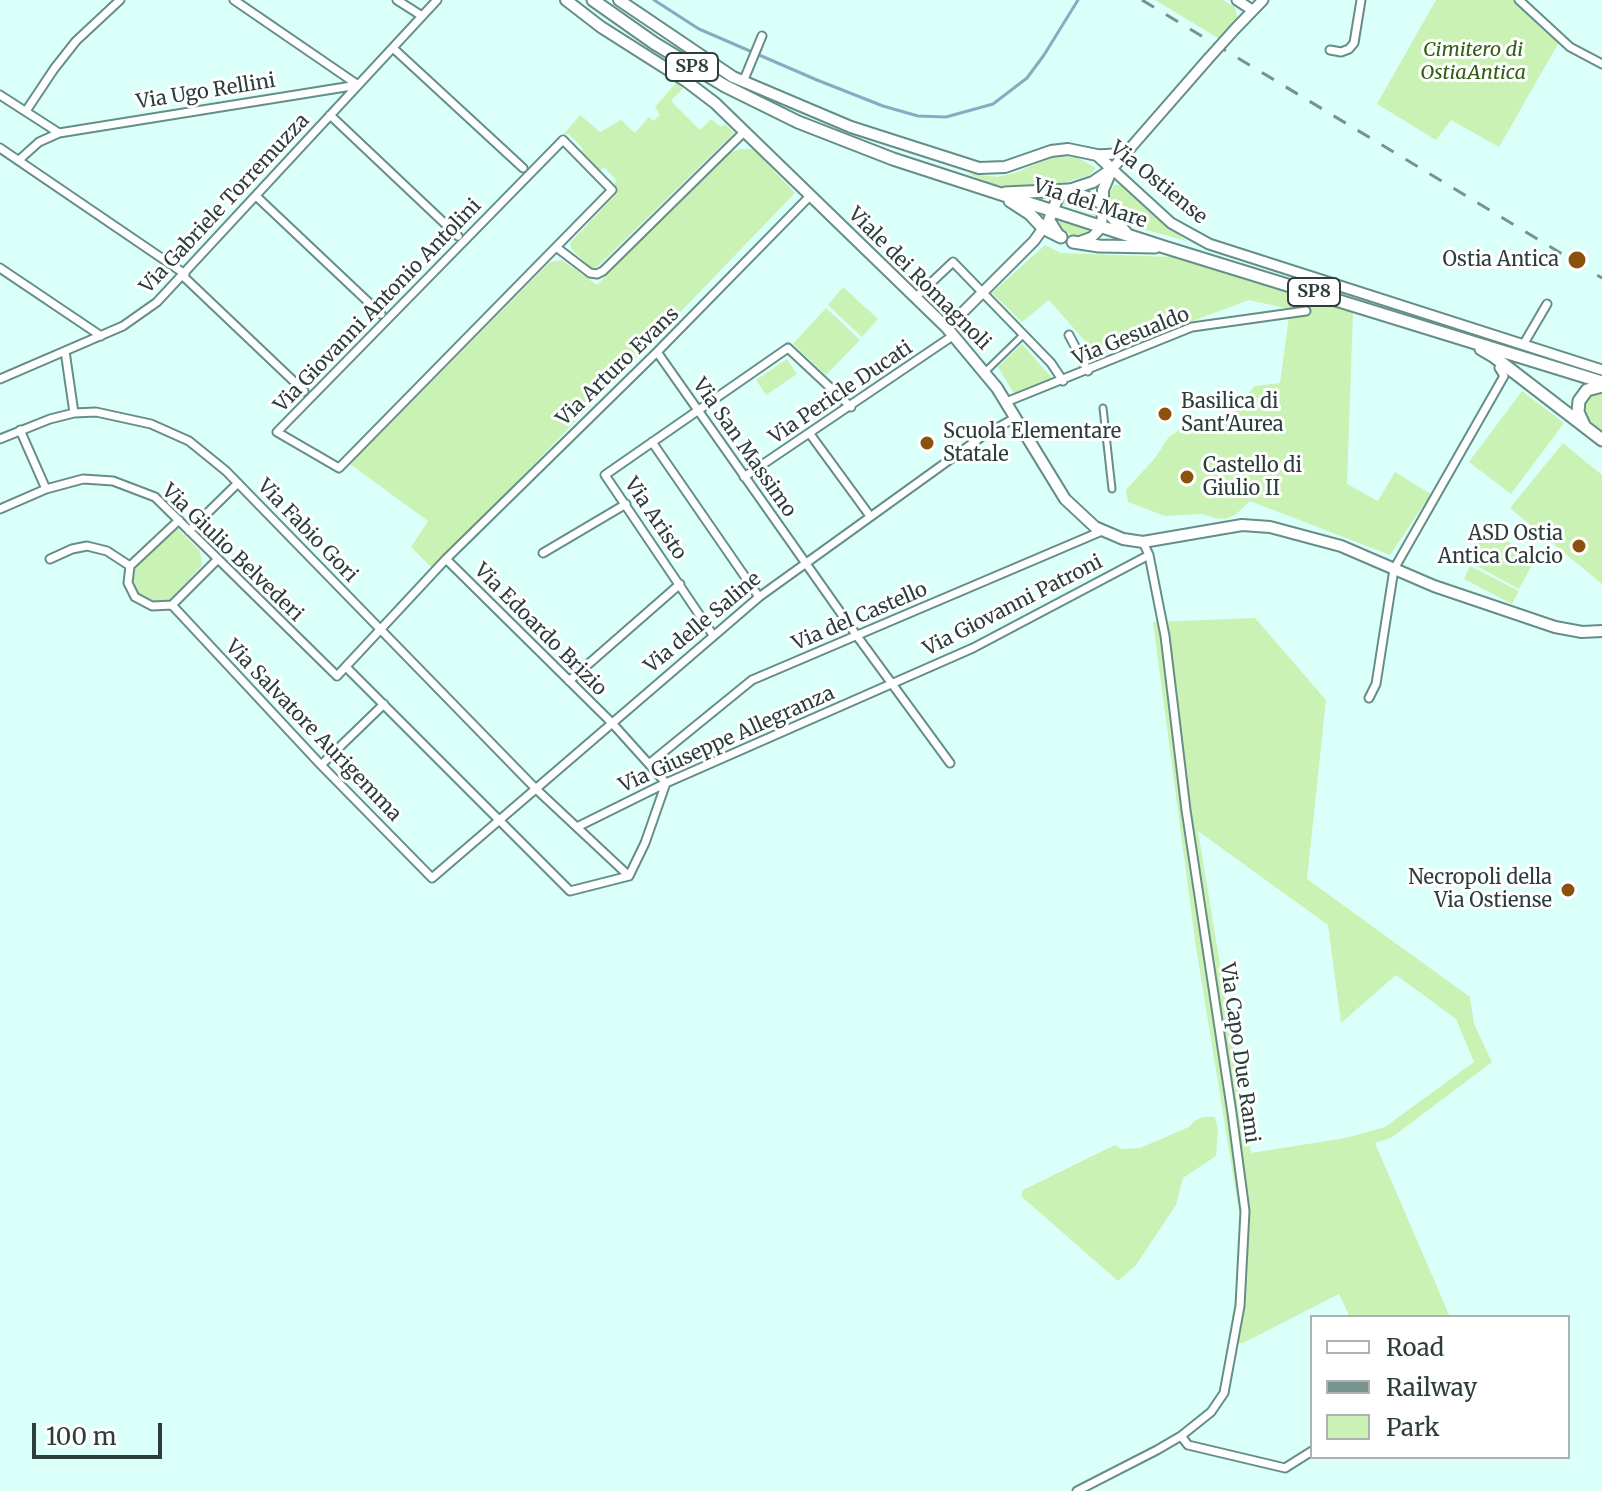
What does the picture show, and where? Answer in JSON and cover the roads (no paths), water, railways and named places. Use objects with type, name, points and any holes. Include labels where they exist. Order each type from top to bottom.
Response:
[{"type":"main road","name":"Viale dei Romagnoli","points":[[566,0],[601,27],[694,86],[951,331],[1006,402],[1067,502],[1088,523],[1123,539],[1143,542],[1226,527],[1264,526],[1341,546],[1434,586],[1555,627],[1582,632],[1602,631]]},
{"type":"main road","name":"Via del Mare","points":[[593,0],[692,67],[750,99],[893,159],[999,193],[1047,220],[1101,226],[1126,233],[1602,384]]},
{"type":"main road","name":"Via Ostiense","points":[[619,0],[709,63],[743,82],[851,127],[971,167],[1005,167],[1061,150],[1097,155],[1112,169]]},
{"type":"main road","points":[[1047,220],[1058,197],[1093,182],[1112,169]]},
{"type":"main road","points":[[1112,169],[1103,190],[1103,206],[1126,233]]},
{"type":"main road","points":[[999,193],[1069,190]]},
{"type":"main road","points":[[999,193],[1030,214],[1047,220],[1061,237],[1073,242],[1106,247],[1164,247]]},
{"type":"main road","points":[[1463,339],[1493,356],[1602,440]]},
{"type":"main road","name":"Via del Mare","points":[[1584,426],[1578,412],[1579,401],[1587,390],[1602,384]]},
{"type":"street","points":[[26,111],[76,41],[120,0]]},
{"type":"street","points":[[234,0],[358,85]]},
{"type":"street","points":[[397,0],[422,16]]},
{"type":"street","name":"Via Gabriele Torremuzza","points":[[0,379],[101,336],[144,313],[184,275],[437,0]]},
{"type":"street","points":[[1237,0],[1252,10]]},
{"type":"street","points":[[1112,169],[1263,0]]},
{"type":"street","points":[[1330,50],[1341,52],[1354,43],[1361,0]]},
{"type":"street","points":[[1519,0],[1570,47],[1602,64]]},
{"type":"street","points":[[743,82],[762,36]]},
{"type":"street","points":[[394,49],[523,168]]},
{"type":"street","name":"Via Ugo Rellini","points":[[59,133],[358,85]]},
{"type":"street","points":[[0,95],[59,133]]},
{"type":"street","points":[[330,115],[458,236]]},
{"type":"street","points":[[556,247],[590,273],[603,271],[744,132]]},
{"type":"street","points":[[19,160],[39,142],[59,133]]},
{"type":"street","name":"Via Giovanni Antonio Antolini","points":[[563,140],[612,190],[556,247],[339,468],[277,432],[563,140]]},
{"type":"street","points":[[1097,155],[1119,153],[1132,147]]},
{"type":"street","points":[[0,148],[184,275],[304,391]]},
{"type":"street","name":"Via Ostiense","points":[[1112,169],[1171,223],[1201,240],[1602,370]]},
{"type":"street","points":[[1069,190],[1094,199],[1103,206],[1101,226],[1090,239],[1073,242]]},
{"type":"street","points":[[256,196],[381,314]]},
{"type":"street","name":"Via Arturo Evans","points":[[337,676],[446,559],[657,352],[810,196]]},
{"type":"street","points":[[951,331],[982,291],[1034,241],[1047,220]]},
{"type":"street","points":[[1034,241],[1061,237]]},
{"type":"street","points":[[916,297],[953,262],[1051,363],[1063,381]]},
{"type":"street","points":[[1,269],[101,336]]},
{"type":"street","points":[[1523,345],[1547,304]]},
{"type":"street","name":"Via Gesualdo","points":[[1006,402],[1192,327],[1306,311]]},
{"type":"street","name":"Via Pericle Ducati","points":[[744,477],[851,407],[951,331]]},
{"type":"street","points":[[985,372],[1023,335]]},
{"type":"street","points":[[1069,335],[1088,371]]},
{"type":"street","name":"Via Aristo","points":[[713,635],[605,475],[788,348],[851,407]]},
{"type":"street","points":[[65,351],[74,413]]},
{"type":"street","name":"Via San Massimo","points":[[657,352],[950,763]]},
{"type":"street","points":[[1369,698],[1376,684],[1394,569],[1504,376],[1499,368]]},
{"type":"street","points":[[1103,408],[1112,489]]},
{"type":"street","name":"Via Fabio Gori","points":[[0,439],[74,413],[96,412],[151,424],[189,441],[238,483],[536,789],[629,876]]},
{"type":"street","name":"Via delle Saline","points":[[432,878],[759,597],[984,435],[1015,418]]},
{"type":"street","points":[[20,430],[46,489]]},
{"type":"street","points":[[810,434],[870,516]]},
{"type":"street","points":[[652,442],[759,597]]},
{"type":"street","name":"Via Giulio Belvederi","points":[[0,509],[46,489],[83,479],[113,481],[155,497],[337,676]]},
{"type":"street","points":[[189,531],[238,483]]},
{"type":"street","points":[[543,553],[626,504]]},
{"type":"street","points":[[179,520],[130,566],[128,583],[135,597],[152,606],[172,605],[218,559]]},
{"type":"street","name":"Via del Castello","points":[[650,763],[752,680],[1102,531]]},
{"type":"street","name":"Via Capo Due Rami","points":[[1077,1491],[1181,1436],[1211,1412],[1224,1393],[1240,1306],[1245,1211],[1186,810],[1165,636],[1149,555],[1143,542]]},
{"type":"street","points":[[50,559],[87,546],[107,551],[130,566]]},
{"type":"street","name":"Via Giovanni Patroni","points":[[891,683],[973,648],[1149,555]]},
{"type":"street","name":"Via Edoardo Brizio","points":[[446,559],[612,723],[666,783]]},
{"type":"street","points":[[569,681],[680,584]]},
{"type":"street","name":"Via Salvatore Aurigemma","points":[[172,605],[321,765],[432,878]]},
{"type":"street","points":[[346,667],[570,891],[629,876],[645,843],[666,783]]},
{"type":"street","name":"Via Giuseppe Allegranza","points":[[577,827],[666,783],[891,683]]},
{"type":"street","points":[[321,765],[384,704]]},
{"type":"street","points":[[1181,1436],[1188,1445],[1285,1468],[1310,1452]]},
{"type":"waterway","points":[[654,0],[699,29],[817,80],[883,106],[918,116],[946,117],[993,104],[1027,78],[1078,0]]},
{"type":"railway","points":[[1142,0],[1602,278]]},
{"type":"place","name":"Ostia Antica","points":[[1577,260]]},
{"type":"place","name":"Basilica di Sant'Aurea","points":[[1165,414]]},
{"type":"place","name":"Scuola Elementare Statale","points":[[927,443]]},
{"type":"place","name":"Castello di Giulio II","points":[[1187,477]]},
{"type":"place","name":"ASD Ostia Antica Calcio","points":[[1579,546]]},
{"type":"place","name":"Necropoli della Via Ostiense","points":[[1568,890]]},
{"type":"park label","name":"Cimitero di OstiaAntica","points":[[1473,62]]}]
